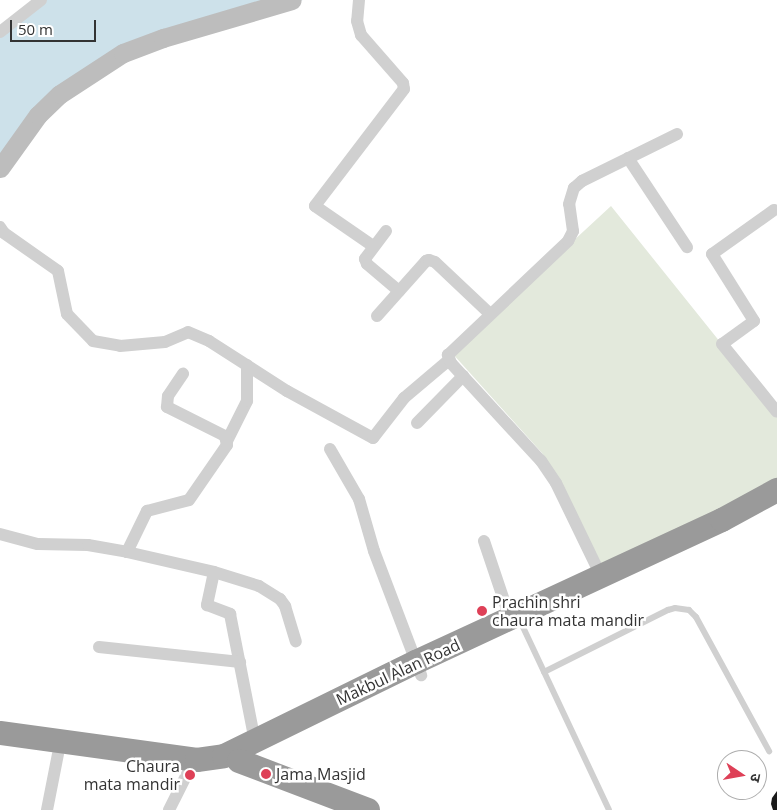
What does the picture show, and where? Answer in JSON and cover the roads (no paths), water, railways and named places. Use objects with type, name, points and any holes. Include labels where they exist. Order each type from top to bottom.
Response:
[{"type":"highway","name":"Makbul Alan Road","points":[[0,733],[196,760],[224,756],[516,625],[648,562],[777,490]]},
{"type":"highway","name":"Makbul Alan Road","points":[[516,625],[601,576],[698,546],[777,503]]},
{"type":"highway","name":"Makbul Alan Road","points":[[0,744],[188,772],[214,770],[239,761],[419,668]]},
{"type":"highway","points":[[239,761],[368,810]]},
{"type":"highway","points":[[214,770],[333,810]]},
{"type":"street","points":[[0,32],[42,0]]},
{"type":"street","points":[[0,168],[38,115],[60,94],[123,53],[163,38],[292,0]]},
{"type":"street","points":[[360,0],[357,21],[361,35],[402,83],[404,89],[316,206],[373,246]]},
{"type":"street","points":[[0,226],[4,233],[58,271],[67,314],[94,341],[120,346],[165,342],[188,332],[209,341],[287,391],[372,438],[404,398],[449,360],[450,352],[572,236],[573,223],[569,204],[574,188],[677,134]]},
{"type":"street","points":[[628,158],[687,247]]},
{"type":"street","points":[[774,210],[712,254],[754,321],[722,344],[777,412]]},
{"type":"street","points":[[386,231],[365,256],[365,261],[399,291]]},
{"type":"street","points":[[377,316],[426,261],[432,260],[490,314]]},
{"type":"street","points":[[449,360],[541,461],[556,483],[601,576]]},
{"type":"street","points":[[127,552],[147,511],[189,500],[225,448],[247,401],[247,365]]},
{"type":"street","points":[[183,374],[168,396],[166,404],[221,433],[227,441]]},
{"type":"street","points":[[417,423],[463,376]]},
{"type":"street","points":[[330,449],[359,499],[374,551],[419,668]]},
{"type":"street","points":[[0,534],[38,544],[88,545],[127,552],[214,572],[259,586],[280,599],[290,618],[296,641]]},
{"type":"street","points":[[484,541],[516,625]]},
{"type":"street","points":[[214,572],[207,605],[230,614],[254,742]]},
{"type":"street","points":[[99,647],[240,662]]},
{"type":"street","points":[[47,810],[58,754]]},
{"type":"street","points":[[169,810],[188,772]]},
{"type":"lane","points":[[544,672],[668,610],[675,608],[689,610],[696,616],[769,751]]},
{"type":"lane","points":[[516,625],[544,672],[609,810]]},
{"type":"water","points":[[36,0],[303,0],[140,42],[30,116],[0,161],[0,35]]},
{"type":"place","name":"Prachin shri chaura mata mandir","points":[[482,611]]},
{"type":"place","name":"Jama Masjid","points":[[266,774]]},
{"type":"place","name":"Chaura mata mandir","points":[[190,775]]}]
